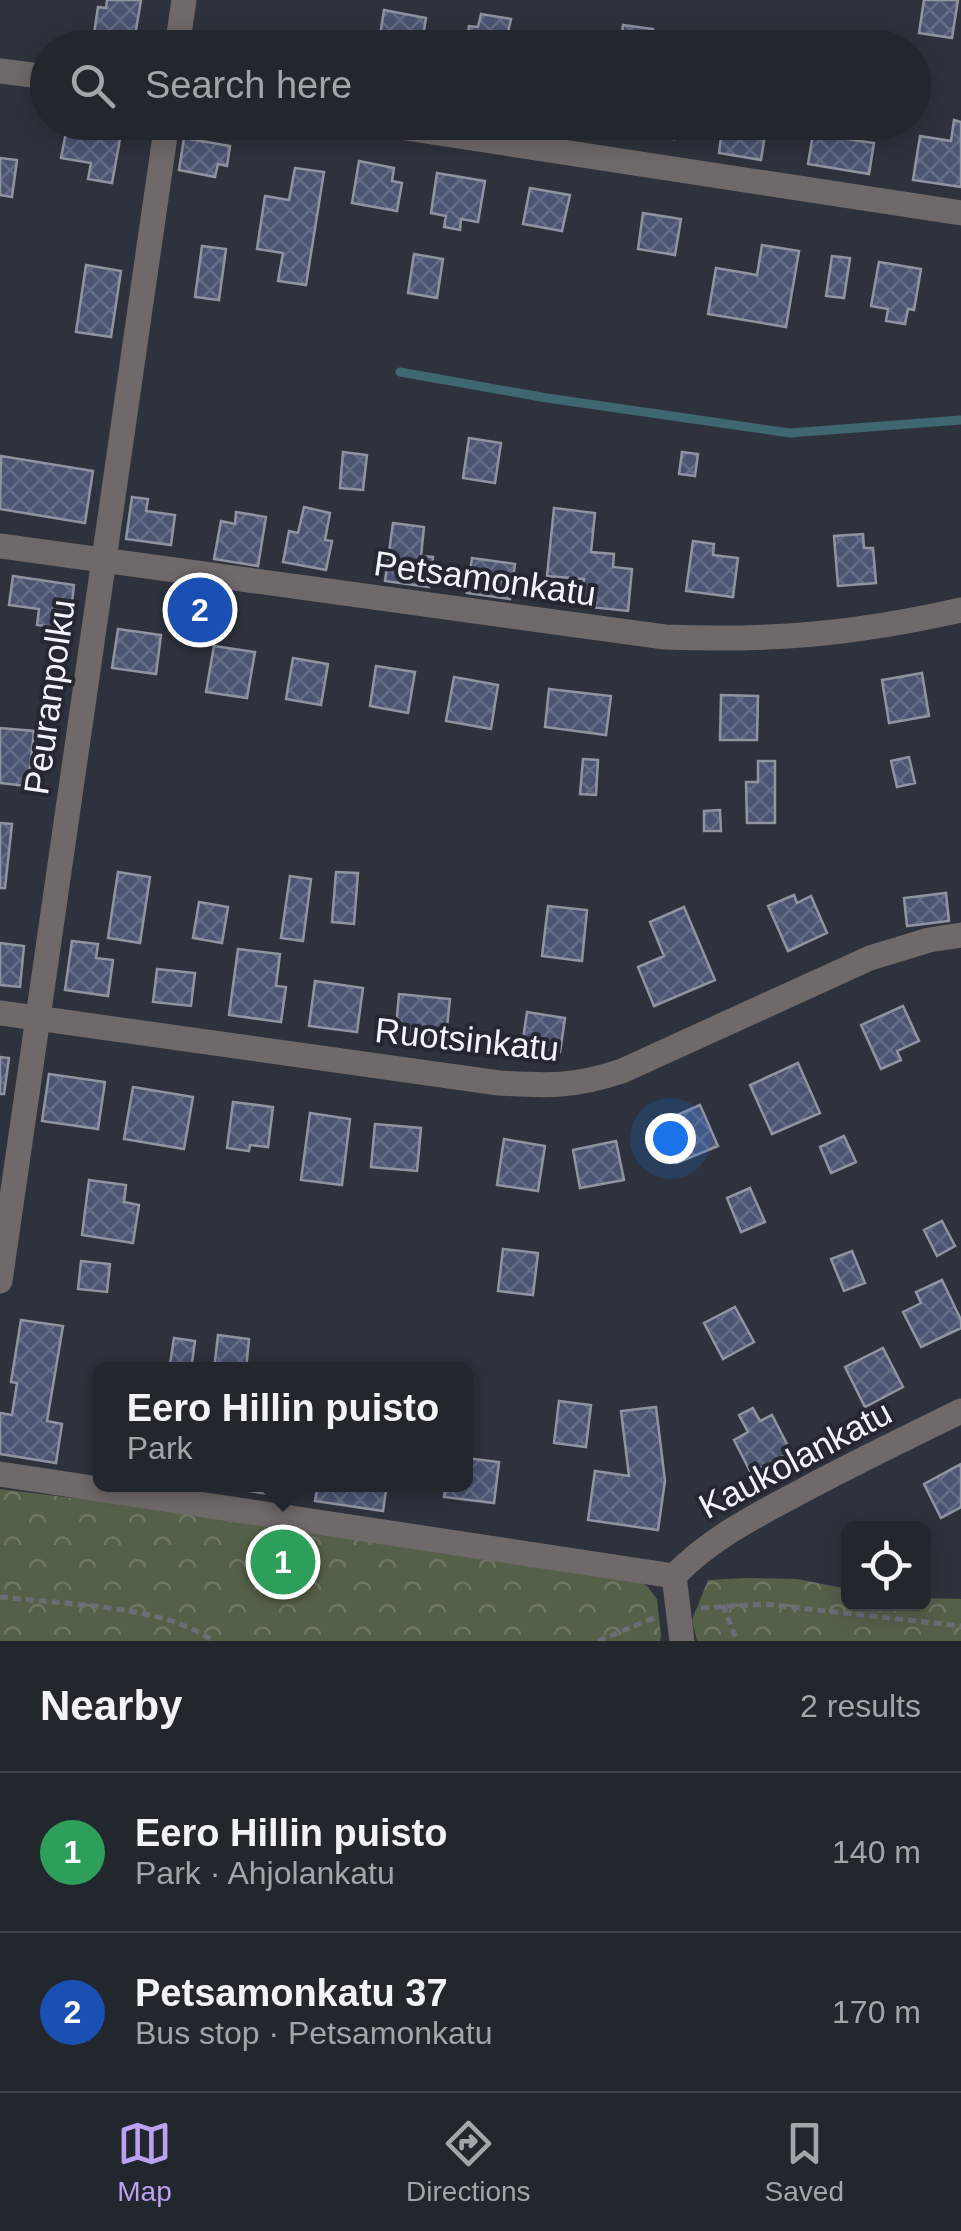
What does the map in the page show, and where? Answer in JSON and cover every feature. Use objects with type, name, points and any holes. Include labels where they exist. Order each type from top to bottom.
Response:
[{"type":"street","points":[[180,30],[184,0]]},
{"type":"street","points":[[0,70],[30,74]]},
{"type":"street","name":"Peuranpolku","points":[[0,1281],[164,140]]},
{"type":"street","points":[[484,140],[961,213]]},
{"type":"street","name":"Petsamonkatu","points":[[0,546],[665,637],[743,640],[820,636],[961,610]]},
{"type":"street","name":"Ruotsinkatu","points":[[0,1013],[498,1083],[584,1084],[622,1071],[870,958],[961,935]]},
{"type":"street","name":"Kaukolankatu","points":[[674,1576],[699,1550],[732,1528],[961,1411]]},
{"type":"street","points":[[0,1474],[93,1488]]},
{"type":"street","points":[[119,1492],[674,1576],[682,1641]]},
{"type":"path","points":[[0,1597],[147,1614],[204,1634],[213,1641]]},
{"type":"path","points":[[598,1641],[638,1622],[722,1605],[764,1604],[961,1626]]},
{"type":"path","points":[[722,1605],[737,1641]]},
{"type":"green space","points":[[0,1489],[502,1551],[629,1573],[657,1599],[660,1641],[0,1641]]},
{"type":"green space","points":[[797,1579],[841,1588],[841,1611],[931,1611],[931,1598],[961,1599],[961,1641],[697,1641],[692,1620],[708,1580]]},
{"type":"building","points":[[107,0],[141,0],[136,30],[95,30],[98,7],[106,8]]},
{"type":"building","points":[[924,0],[958,0],[952,38],[919,30]]},
{"type":"building","points":[[384,10],[426,18],[424,30],[381,30]]},
{"type":"building","points":[[481,14],[511,19],[508,30],[468,30],[469,26],[478,27]]},
{"type":"building","points":[[623,25],[653,29],[653,30],[622,30]]},
{"type":"building","points":[[954,120],[961,122],[961,187],[913,180],[919,140],[951,141]]},
{"type":"building","points":[[64,140],[120,140],[112,183],[88,179],[91,163],[61,158]]},
{"type":"building","points":[[184,140],[230,146],[227,166],[218,164],[215,177],[179,170]]},
{"type":"building","points":[[721,140],[764,140],[761,160],[719,153]]},
{"type":"building","points":[[812,140],[874,143],[869,174],[808,164]]},
{"type":"building","points":[[0,158],[17,160],[12,197],[0,195]]},
{"type":"building","points":[[359,161],[394,168],[392,181],[402,183],[397,211],[352,203]]},
{"type":"building","points":[[295,168],[324,172],[306,285],[278,281],[283,253],[257,249],[265,196],[289,200]]},
{"type":"building","points":[[437,173],[485,181],[478,222],[461,219],[460,230],[444,227],[446,216],[431,213]]},
{"type":"building","points":[[530,188],[570,195],[562,231],[523,224]]},
{"type":"building","points":[[643,213],[681,219],[675,255],[638,249]]},
{"type":"building","points":[[762,245],[799,251],[786,327],[708,314],[716,268],[757,275]]},
{"type":"building","points":[[202,246],[226,249],[219,300],[195,297]]},
{"type":"building","points":[[414,254],[443,259],[437,298],[408,293]]},
{"type":"building","points":[[832,256],[850,258],[844,298],[826,296]]},
{"type":"building","points":[[879,262],[921,269],[914,310],[908,309],[905,324],[886,321],[888,309],[871,306]]},
{"type":"building","points":[[86,265],[121,271],[111,337],[76,332]]},
{"type":"building","points":[[469,438],[501,443],[495,483],[463,478]]},
{"type":"building","points":[[343,452],[367,455],[363,490],[340,488]]},
{"type":"building","points":[[682,452],[698,454],[695,476],[679,474]]},
{"type":"building","points":[[1,456],[93,471],[85,523],[0,509]]},
{"type":"building","points":[[132,497],[148,499],[146,511],[175,515],[171,545],[126,539]]},
{"type":"building","points":[[304,507],[330,513],[325,540],[332,541],[326,570],[283,562],[289,531],[298,533]]},
{"type":"building","points":[[554,508],[595,513],[591,552],[614,554],[613,567],[632,569],[628,611],[580,606],[584,579],[547,576]]},
{"type":"building","points":[[236,512],[266,517],[258,566],[214,559],[221,521],[235,524]]},
{"type":"building","points":[[393,523],[424,527],[421,556],[433,557],[429,587],[385,581]]},
{"type":"building","points":[[863,534],[864,548],[873,548],[876,583],[838,586],[834,536]]},
{"type":"building","points":[[693,541],[714,544],[713,555],[738,558],[733,597],[686,591]]},
{"type":"building","points":[[472,558],[515,564],[510,599],[467,593]]},
{"type":"building","points":[[13,576],[74,585],[69,629],[37,625],[39,609],[9,605]]},
{"type":"building","points":[[118,629],[161,635],[156,674],[112,668]]},
{"type":"building","points":[[214,646],[255,652],[247,698],[206,692]]},
{"type":"building","points":[[293,658],[328,664],[321,705],[286,699]]},
{"type":"building","points":[[376,666],[415,672],[408,713],[370,706]]},
{"type":"building","points":[[922,673],[929,716],[889,723],[882,680]]},
{"type":"building","points":[[454,677],[498,685],[491,729],[446,721]]},
{"type":"building","points":[[549,689],[611,696],[606,735],[545,727]]},
{"type":"building","points":[[721,695],[758,696],[757,740],[720,740]]},
{"type":"building","points":[[0,728],[34,731],[28,786],[0,783]]},
{"type":"building","points":[[909,757],[915,783],[897,787],[891,761]]},
{"type":"building","points":[[583,759],[598,760],[596,795],[580,794]]},
{"type":"building","points":[[758,761],[775,761],[775,823],[747,823],[746,782],[758,782]]},
{"type":"building","points":[[720,810],[721,831],[704,831],[704,811]]},
{"type":"building","points":[[0,823],[12,824],[5,888],[0,888]]},
{"type":"building","points":[[118,872],[150,877],[140,943],[108,938]]},
{"type":"building","points":[[336,872],[358,873],[354,924],[332,922]]},
{"type":"building","points":[[290,876],[311,879],[303,941],[281,938]]},
{"type":"building","points":[[946,893],[949,921],[907,926],[904,898]]},
{"type":"building","points":[[794,895],[797,903],[811,896],[827,933],[788,951],[768,906]]},
{"type":"building","points":[[199,902],[228,907],[222,943],[193,938]]},
{"type":"building","points":[[548,906],[587,910],[582,961],[542,956]]},
{"type":"building","points":[[684,907],[715,980],[654,1006],[638,967],[664,956],[650,922]]},
{"type":"building","points":[[72,941],[98,944],[96,958],[113,960],[108,996],[65,990]]},
{"type":"building","points":[[0,943],[24,946],[20,987],[0,985]]},
{"type":"building","points":[[238,949],[280,954],[276,986],[286,987],[281,1022],[229,1015]]},
{"type":"building","points":[[157,969],[195,973],[191,1006],[153,1002]]},
{"type":"building","points":[[315,981],[363,988],[357,1032],[309,1026]]},
{"type":"building","points":[[399,994],[450,999],[445,1045],[395,1039]]},
{"type":"building","points":[[903,1006],[919,1041],[897,1051],[901,1060],[881,1069],[861,1025]]},
{"type":"building","points":[[527,1012],[565,1018],[560,1052],[522,1046]]},
{"type":"building","points":[[0,1057],[9,1058],[4,1094],[0,1094]]},
{"type":"building","points":[[798,1063],[820,1113],[772,1134],[750,1085]]},
{"type":"building","points":[[49,1074],[105,1082],[98,1129],[42,1121]]},
{"type":"building","points":[[133,1087],[193,1097],[184,1149],[124,1139]]},
{"type":"building","points":[[233,1102],[273,1107],[268,1147],[250,1145],[249,1151],[227,1148]]},
{"type":"building","points":[[700,1105],[718,1146],[677,1163],[659,1123]]},
{"type":"building","points":[[310,1113],[350,1119],[342,1185],[301,1180]]},
{"type":"building","points":[[375,1124],[421,1128],[417,1171],[371,1167]]},
{"type":"building","points":[[844,1136],[856,1162],[831,1173],[820,1147]]},
{"type":"building","points":[[504,1139],[545,1146],[538,1191],[497,1185]]},
{"type":"building","points":[[616,1141],[624,1180],[580,1188],[573,1150]]},
{"type":"building","points":[[89,1180],[126,1185],[124,1202],[139,1205],[133,1243],[82,1235]]},
{"type":"building","points":[[750,1188],[765,1222],[741,1232],[727,1198]]},
{"type":"building","points":[[942,1221],[955,1246],[937,1256],[924,1230]]},
{"type":"building","points":[[503,1249],[538,1253],[533,1295],[498,1291]]},
{"type":"building","points":[[852,1251],[865,1283],[844,1291],[831,1259]]},
{"type":"building","points":[[81,1261],[110,1264],[107,1292],[78,1289]]},
{"type":"building","points":[[942,1280],[961,1328],[921,1347],[903,1312],[921,1303],[916,1292]]},
{"type":"building","points":[[735,1307],[754,1342],[723,1359],[704,1323]]},
{"type":"building","points":[[21,1320],[63,1326],[47,1421],[62,1424],[56,1463],[0,1454],[0,1413],[12,1415],[17,1383],[11,1382]]},
{"type":"building","points":[[218,1335],[249,1339],[247,1362],[215,1362]]},
{"type":"building","points":[[174,1338],[195,1341],[192,1362],[170,1362]]},
{"type":"building","points":[[883,1348],[903,1387],[865,1407],[845,1367]]},
{"type":"building","points":[[559,1401],[591,1405],[586,1447],[554,1443]]},
{"type":"building","points":[[656,1407],[665,1481],[658,1530],[588,1520],[595,1471],[629,1476],[621,1411]]},
{"type":"building","points":[[753,1408],[760,1421],[772,1415],[791,1452],[751,1473],[734,1440],[748,1432],[739,1415]]},
{"type":"building","points":[[473,1459],[499,1462],[494,1503],[444,1497],[445,1492],[473,1492]]},
{"type":"building","points":[[961,1464],[961,1507],[941,1518],[924,1484]]},
{"type":"building","points":[[317,1492],[386,1492],[383,1511],[315,1501]]},
{"type":"waterway","points":[[400,372],[790,433],[961,420]]},
{"type":"place","name":"Petsamonkatu 37","points":[[200,610]]},
{"type":"place","name":"Eero Hillin puisto","points":[[283,1562]]}]
